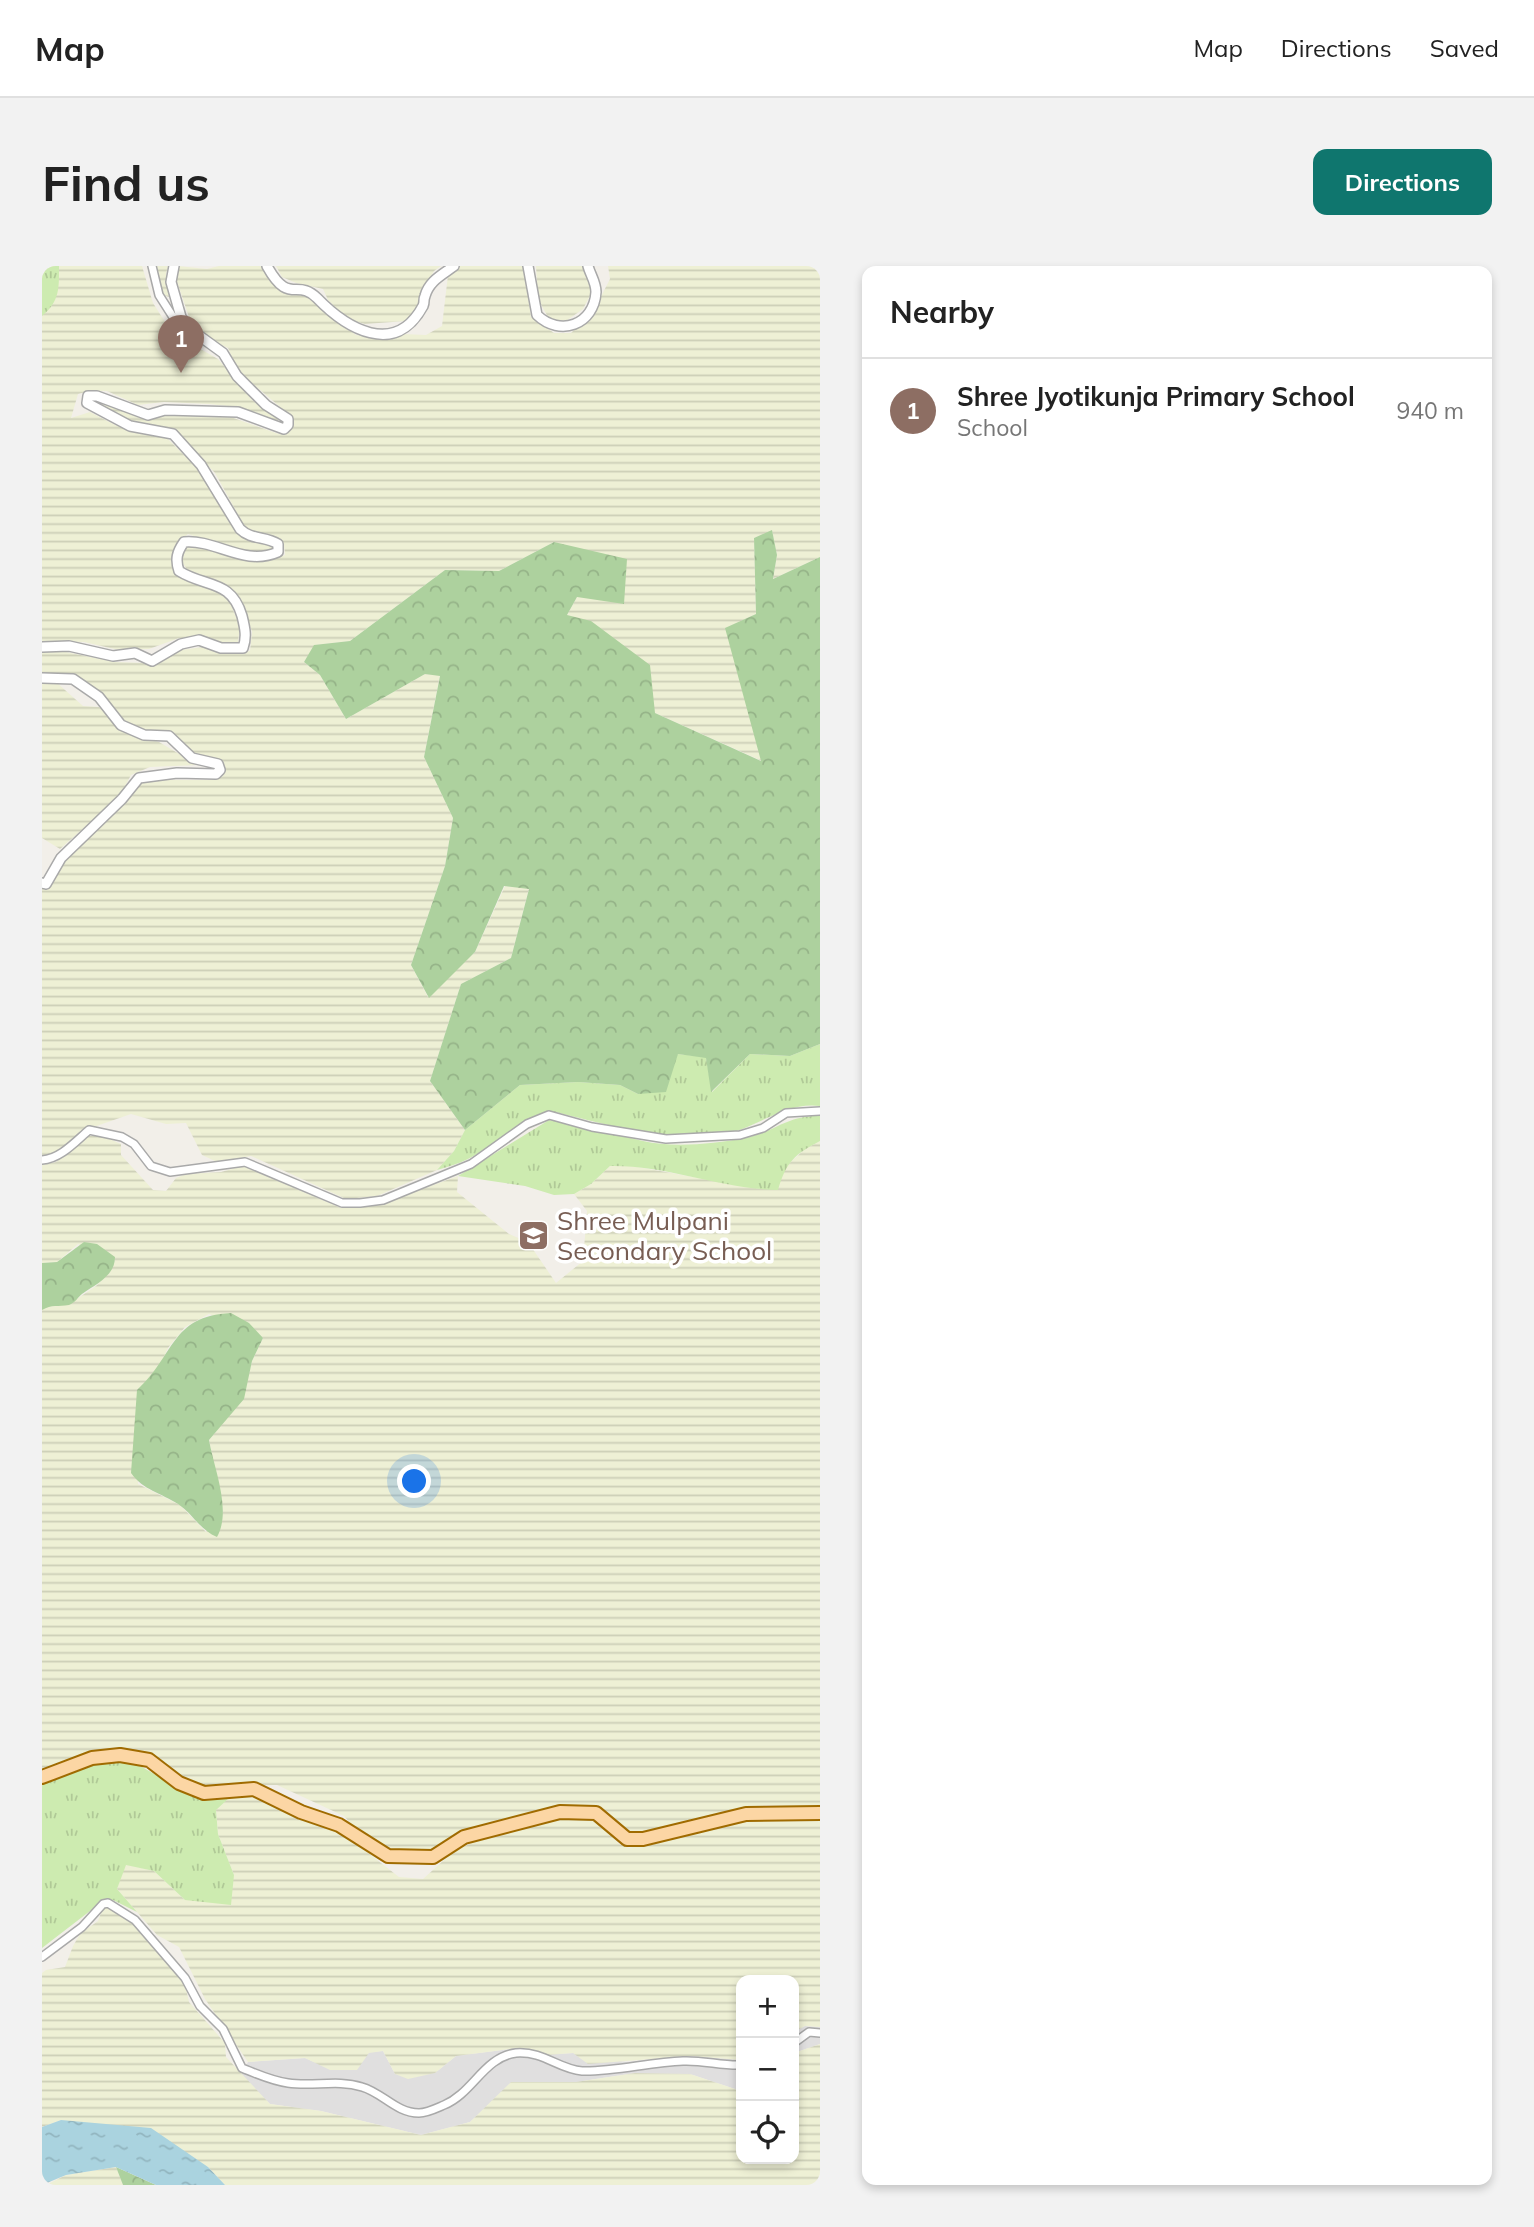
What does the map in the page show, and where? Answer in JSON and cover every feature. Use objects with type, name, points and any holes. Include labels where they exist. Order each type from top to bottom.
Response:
[{"type":"main road","points":[[42,1777],[92,1758],[120,1755],[149,1760],[179,1783],[204,1793],[254,1789],[301,1812],[339,1825],[388,1856],[412,1858],[433,1857],[464,1837],[560,1812],[596,1813],[627,1839],[643,1839],[746,1814],[820,1813]]},
{"type":"street","points":[[152,266],[159,295],[173,317],[181,317]]},
{"type":"street","points":[[42,647],[69,646],[113,656],[135,653],[152,661],[181,645],[199,640],[221,648],[243,648],[247,638],[239,605],[230,593],[217,585],[179,571],[176,561],[178,549],[184,542],[195,541],[236,555],[258,557],[278,552],[278,544],[248,536],[240,529],[201,465],[173,434],[130,426],[92,409],[87,403],[88,396],[97,396],[148,415],[166,410],[220,410],[239,412],[284,429],[289,425],[288,419],[266,405],[237,376],[223,353],[200,338],[181,317],[171,282],[174,266]]},
{"type":"street","points":[[267,266],[278,285],[285,290],[300,290],[314,295],[345,324],[375,334],[404,327],[424,305],[433,281],[454,266]]},
{"type":"street","points":[[528,266],[537,315],[554,327],[564,328],[577,323],[594,304],[596,289],[588,266]]},
{"type":"street","points":[[42,678],[60,676],[73,679],[99,697],[121,725],[144,735],[169,736],[192,758],[218,764],[220,770],[216,774],[177,773],[139,778],[122,799],[61,858],[46,884],[42,883]]},
{"type":"street","points":[[42,1160],[50,1160],[89,1130],[107,1132],[134,1144],[151,1166],[170,1172],[245,1162],[342,1203],[360,1203],[383,1200],[471,1164],[527,1124],[549,1115],[636,1136],[693,1139],[740,1135],[763,1128],[786,1113],[820,1111]]},
{"type":"street","points":[[42,1957],[82,1927],[103,1904],[108,1903],[135,1920],[185,1978],[200,2006],[223,2029],[242,2068],[289,2084],[343,2082],[378,2092],[392,2105],[405,2111],[421,2113],[447,2104],[471,2087],[489,2063],[515,2053],[531,2053],[554,2059],[568,2069],[585,2071],[684,2060],[736,2065]]},
{"type":"street","points":[[799,2039],[809,2032],[820,2033]]},
{"type":"shaded area","points":[[805,2026],[820,2027],[820,2044],[799,2051],[799,2029]]},
{"type":"shaded area","points":[[518,2048],[547,2055],[573,2053],[626,2062],[690,2056],[736,2059],[736,2089],[690,2074],[635,2073],[576,2082],[512,2082],[470,2122],[421,2135],[321,2111],[270,2104],[241,2076],[248,2062],[305,2058],[330,2069],[369,2052],[383,2051],[395,2074],[435,2073],[456,2056]]},
{"type":"green space","points":[[42,266],[142,266],[153,303],[172,333],[218,359],[252,400],[279,418],[277,423],[238,407],[209,404],[164,402],[138,405],[107,391],[90,391],[78,394],[71,418],[90,412],[115,425],[168,439],[196,467],[231,522],[274,545],[272,550],[262,553],[230,550],[188,534],[177,543],[171,558],[177,576],[227,595],[240,627],[238,642],[225,644],[210,638],[179,638],[149,649],[119,650],[84,642],[42,641]]},
{"type":"green space","points":[[42,266],[59,266],[59,274],[55,299],[42,316]]},
{"type":"green space","points":[[157,266],[168,266],[166,274],[169,297],[163,295]]},
{"type":"green space","points":[[178,266],[207,269],[219,266],[262,266],[279,290],[307,297],[356,335],[377,338],[403,334],[426,335],[442,326],[448,275],[460,266],[524,266],[531,317],[554,333],[571,333],[594,310],[610,279],[608,266],[820,266],[820,557],[773,579],[777,555],[772,531],[754,538],[756,614],[726,628],[762,761],[655,713],[567,615],[577,597],[554,542],[499,571],[445,570],[350,641],[315,645],[304,662],[320,675],[346,719],[425,674],[440,675],[424,757],[453,818],[445,866],[411,965],[428,997],[475,952],[505,886],[529,888],[511,958],[461,984],[430,1081],[465,1130],[454,1151],[437,1170],[377,1196],[346,1199],[251,1156],[217,1162],[202,1155],[186,1123],[166,1124],[131,1114],[85,1130],[53,1154],[42,1157],[42,886],[65,857],[143,780],[211,780],[223,776],[224,762],[189,753],[165,732],[137,729],[125,722],[98,691],[69,674],[42,674],[42,652],[61,651],[115,662],[145,663],[164,660],[181,650],[204,647],[218,653],[250,651],[252,632],[243,604],[224,583],[188,571],[182,562],[185,549],[192,545],[227,556],[269,561],[285,555],[284,544],[275,538],[247,531],[215,473],[174,430],[134,423],[95,405],[98,400],[144,419],[194,412],[228,416],[279,434],[289,430],[293,418],[238,371],[228,348],[209,339],[189,317],[175,276]]},
{"type":"green space","points":[[276,266],[441,266],[434,271],[425,287],[421,305],[406,321],[365,324],[347,319],[328,300],[323,289],[282,277]]},
{"type":"green space","points":[[536,266],[585,266],[593,290],[583,309],[566,321],[549,319],[538,299]]},
{"type":"green space","points":[[772,530],[777,555],[773,579],[820,557],[820,1044],[790,1056],[750,1054],[711,1092],[706,1058],[678,1054],[666,1092],[638,1094],[620,1085],[578,1082],[520,1085],[465,1130],[430,1081],[461,984],[511,958],[529,889],[504,886],[475,952],[429,998],[411,965],[445,866],[453,818],[424,757],[440,676],[425,674],[346,719],[320,675],[304,662],[314,645],[350,641],[445,570],[499,571],[554,542],[627,559],[624,604],[577,597],[567,615],[591,621],[650,665],[655,713],[761,761],[725,628],[756,614],[754,538]]},
{"type":"green space","points":[[56,682],[83,706],[99,707],[123,731],[159,742],[198,765],[150,767],[131,775],[123,790],[103,811],[60,849],[42,838],[42,684]]},
{"type":"green space","points":[[820,1044],[820,1106],[794,1108],[731,1132],[697,1136],[635,1131],[555,1112],[531,1119],[468,1159],[437,1170],[454,1151],[465,1130],[520,1085],[578,1082],[620,1085],[638,1094],[678,1054],[706,1057],[712,1092],[750,1054],[790,1056]]},
{"type":"green space","points":[[820,1116],[820,1141],[793,1160],[784,1172],[778,1190],[736,1186],[652,1169],[610,1166],[591,1184],[574,1194],[554,1195],[525,1186],[458,1176],[549,1120],[643,1141],[680,1145],[754,1136],[798,1118]]},
{"type":"green space","points":[[89,1136],[103,1136],[121,1144],[121,1155],[153,1190],[166,1191],[176,1178],[186,1174],[221,1172],[243,1166],[341,1208],[381,1204],[458,1176],[457,1192],[509,1234],[528,1242],[556,1283],[583,1261],[587,1211],[574,1194],[591,1184],[610,1166],[632,1166],[761,1189],[805,1149],[820,1141],[820,1808],[766,1805],[638,1833],[628,1831],[599,1808],[549,1809],[490,1825],[430,1853],[407,1853],[386,1849],[359,1833],[344,1816],[277,1785],[198,1786],[148,1756],[113,1750],[80,1756],[42,1771],[42,1310],[49,1304],[68,1305],[96,1286],[110,1272],[115,1260],[78,1244],[57,1262],[42,1263],[42,1165],[56,1162]],"holes":[[[209,1314],[263,1338],[252,1361],[243,1399],[209,1440],[223,1512],[206,1532],[180,1505],[138,1484],[137,1390],[157,1372],[168,1348],[185,1327]]]},
{"type":"green space","points":[[84,1242],[97,1244],[115,1257],[112,1269],[104,1279],[71,1304],[42,1310],[42,1263],[57,1262]]},
{"type":"green space","points":[[231,1313],[249,1323],[263,1338],[252,1361],[244,1399],[209,1440],[222,1502],[223,1515],[217,1537],[178,1504],[147,1487],[131,1473],[137,1390],[184,1330],[211,1316]]},
{"type":"green space","points":[[109,1760],[135,1763],[198,1799],[229,1798],[216,1810],[218,1834],[234,1875],[231,1905],[185,1900],[154,1871],[126,1865],[117,1889],[137,1912],[113,1900],[103,1901],[42,1948],[42,1783]]},
{"type":"green space","points":[[243,1795],[268,1802],[345,1835],[399,1877],[423,1879],[454,1851],[485,1837],[553,1821],[577,1818],[599,1822],[619,1844],[629,1848],[744,1819],[820,1820],[820,2027],[805,2026],[799,2029],[799,1975],[736,1975],[736,2060],[690,2056],[588,2064],[573,2053],[547,2055],[518,2048],[456,2056],[435,2073],[408,2079],[395,2074],[383,2051],[369,2053],[357,2070],[330,2070],[305,2058],[248,2062],[205,1999],[179,1947],[157,1935],[117,1889],[125,1864],[154,1871],[185,1900],[234,1875],[218,1834],[216,1809],[229,1798]]},
{"type":"green space","points":[[104,1905],[131,1921],[185,1984],[189,2002],[225,2043],[226,2057],[270,2104],[321,2111],[421,2135],[470,2122],[511,2082],[576,2082],[635,2073],[690,2074],[736,2089],[736,2164],[799,2164],[799,2051],[820,2044],[820,2185],[225,2185],[208,2167],[61,2120],[42,2127],[42,1973],[65,1967],[80,1934],[98,1921]]},
{"type":"green space","points":[[116,2167],[123,2185],[46,2185],[66,2175]]},
{"type":"green space","points":[[116,2167],[156,2185],[123,2185]]},
{"type":"water","points":[[61,2120],[151,2128],[208,2167],[225,2185],[156,2185],[116,2167],[66,2175],[42,2185],[42,2127]]},
{"type":"place","name":"Shree Jyotikunja Primary School","points":[[181,373]]},
{"type":"place","name":"Shree Mulpani Secondary School","points":[[534,1235]]}]
